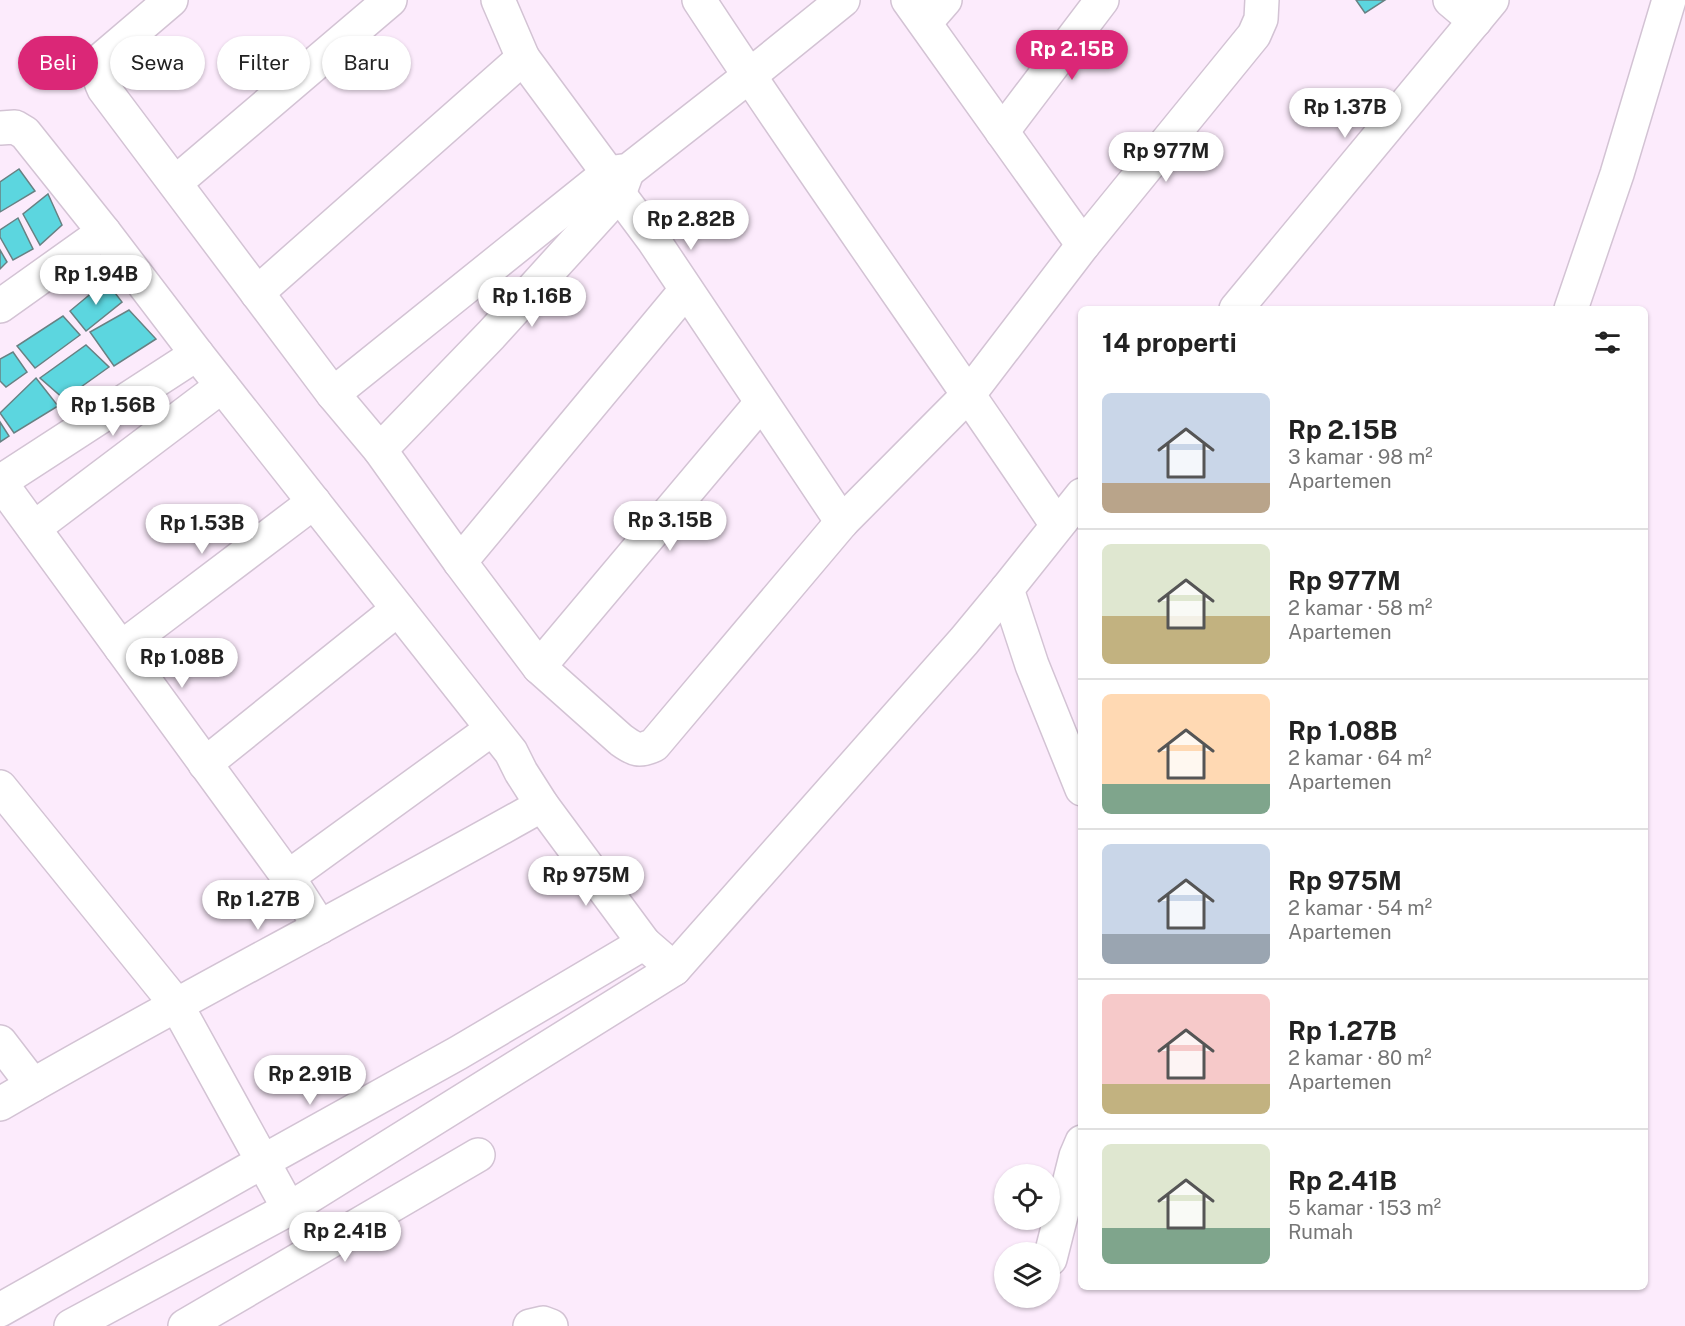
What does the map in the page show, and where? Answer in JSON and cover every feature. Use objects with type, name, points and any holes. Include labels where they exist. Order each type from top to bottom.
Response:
[{"type":"street","points":[[171,0],[103,58],[99,68],[99,79],[115,105],[333,394],[380,450],[539,667],[621,741],[632,748],[643,750],[654,745],[842,522],[969,394],[1083,245],[1254,35],[1261,19],[1262,0]]},
{"type":"street","points":[[175,183],[390,0]]},
{"type":"street","points":[[498,0],[523,58],[618,179],[654,241],[842,522]]},
{"type":"street","points":[[699,0],[1057,525]]},
{"type":"street","points":[[333,394],[618,179],[843,0]]},
{"type":"street","points":[[1002,132],[1102,0]]},
{"type":"street","points":[[1238,306],[1483,10],[1450,0]]},
{"type":"street","points":[[1572,306],[1617,174],[1669,0]]},
{"type":"street","points":[[926,8],[1002,132],[1083,245]]},
{"type":"street","points":[[257,293],[523,58]]},
{"type":"street","points":[[0,128],[15,127],[25,133],[511,752],[542,805],[644,943],[674,969]]},
{"type":"street","points":[[380,450],[491,334],[618,179]]},
{"type":"street","points":[[0,306],[104,232]]},
{"type":"street","points":[[460,562],[686,290]]},
{"type":"street","points":[[197,354],[0,482],[288,877],[320,927]]},
{"type":"street","points":[[34,528],[222,386]]},
{"type":"street","points":[[539,667],[762,403]]},
{"type":"street","points":[[71,1326],[289,1209],[674,969],[916,696],[1007,589],[1078,500]]},
{"type":"street","points":[[121,648],[314,502]]},
{"type":"street","points":[[1007,589],[1032,665],[1078,779]]},
{"type":"street","points":[[205,764],[398,609]]},
{"type":"street","points":[[288,877],[492,729]]},
{"type":"street","points":[[0,787],[176,1004],[289,1209]]},
{"type":"street","points":[[0,1104],[176,1004],[443,861],[542,805]]},
{"type":"street","points":[[0,1310],[458,1053],[644,943]]},
{"type":"street","points":[[0,1042],[33,1085]]},
{"type":"street","points":[[1054,1242],[1078,1151]]},
{"type":"street","points":[[185,1326],[478,1155]]},
{"type":"street","points":[[318,1191],[349,1231]]},
{"type":"street","points":[[530,1326],[543,1323],[551,1326]]},
{"type":"building","points":[[1356,0],[1385,0],[1365,13]]},
{"type":"building","points":[[19,169],[35,191],[0,212],[0,182]]},
{"type":"building","points":[[48,194],[62,225],[40,245],[23,214]]},
{"type":"building","points":[[18,218],[33,249],[13,260],[0,237],[0,230]]},
{"type":"building","points":[[0,250],[7,262],[0,269]]},
{"type":"building","points":[[106,281],[122,302],[86,331],[70,311]]},
{"type":"building","points":[[129,310],[156,339],[114,366],[90,332]]},
{"type":"building","points":[[63,316],[80,335],[35,368],[17,346]]},
{"type":"building","points":[[86,345],[109,367],[64,399],[40,378]]},
{"type":"building","points":[[13,352],[27,372],[6,387],[0,381],[0,359]]},
{"type":"building","points":[[36,378],[58,406],[14,433],[0,413]]},
{"type":"building","points":[[0,422],[9,436],[0,442]]}]
